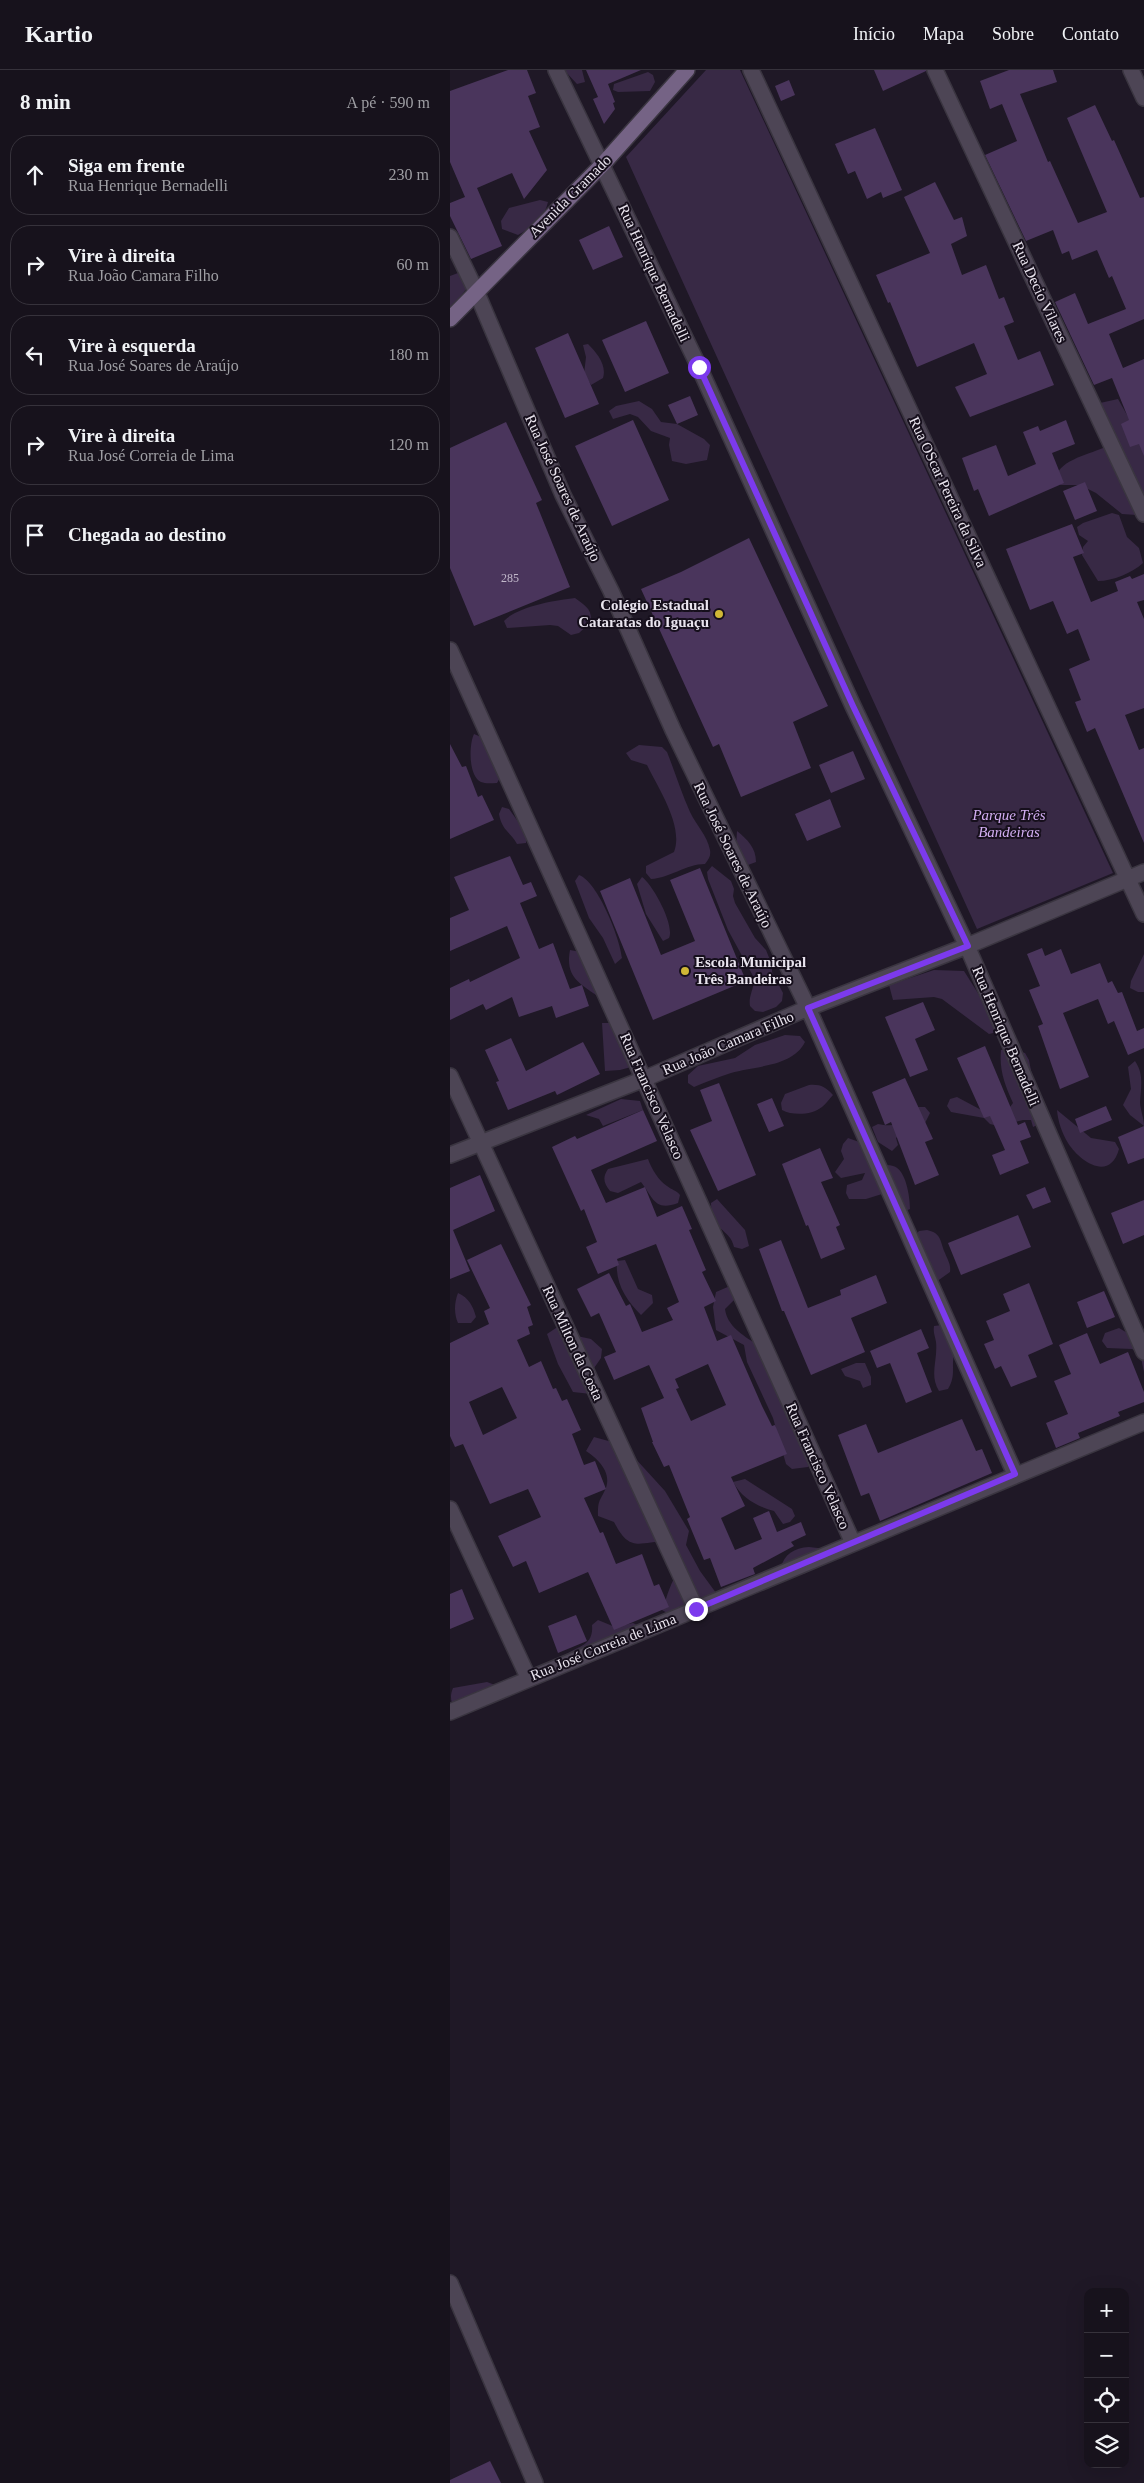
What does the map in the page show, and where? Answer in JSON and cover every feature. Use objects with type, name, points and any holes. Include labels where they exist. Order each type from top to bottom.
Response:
[{"type":"street","name":"Rua Henrique Bernadelli","points":[[556,70],[603,164],[703,376],[853,706],[968,946],[1144,1352]]},
{"type":"street","name":"Avenida Gramado","points":[[450,319],[603,164],[687,70]]},
{"type":"street","name":"Rua OScar Pereira da Silva","points":[[751,70],[1129,878],[1144,914]]},
{"type":"street","name":"Rua Decio Vilares","points":[[935,70],[1144,514]]},
{"type":"street","points":[[1131,70],[1144,98]]},
{"type":"street","name":"Rua José Soares de Araújo","points":[[450,236],[476,291],[563,495],[611,591],[673,730],[808,1008],[1015,1474]]},
{"type":"street","name":"Rua Francisco Velasco","points":[[450,650],[853,1543]]},
{"type":"street","name":"Rua João Camara Filho","points":[[450,1156],[644,1079],[808,1008],[968,946],[1144,872]]},
{"type":"street","name":"Rua Milton da Costa","points":[[450,1076],[696,1609]]},
{"type":"street","name":"Rua José Correia de Lima","points":[[450,1712],[528,1677],[1144,1422]]},
{"type":"street","points":[[450,1509],[528,1677]]},
{"type":"street","points":[[450,2283],[535,2483]]},
{"type":"green space","points":[[564,70],[582,70],[585,82],[577,84]]},
{"type":"green space","name":"Parque Três Bandeiras","points":[[706,70],[740,70],[1113,873],[977,929],[626,157]]},
{"type":"green space","points":[[648,72],[653,75],[655,82],[650,91],[618,92],[613,90],[614,84]]},
{"type":"green space","points":[[540,200],[548,202],[544,212],[537,222],[528,229],[518,235],[502,229],[501,221],[509,208]]},
{"type":"green space","points":[[462,273],[467,288],[450,310],[450,276]]},
{"type":"green space","points":[[588,344],[598,355],[604,368],[603,378],[591,385],[584,374],[586,357],[583,345]]},
{"type":"green space","points":[[1118,399],[1144,445],[1144,503],[1137,515],[1122,514],[1096,493],[1080,485],[1061,485],[1055,481],[1057,474],[1066,464],[1103,448],[1107,441],[1100,403]]},
{"type":"green space","points":[[639,401],[652,409],[661,422],[677,424],[704,439],[710,445],[707,460],[686,464],[672,461],[669,445],[670,438],[651,431],[638,417],[630,414],[613,419],[609,411],[616,406]]},
{"type":"green space","points":[[1112,513],[1119,515],[1127,537],[1139,548],[1143,563],[1122,576],[1098,581],[1082,555],[1083,547],[1088,541],[1079,535],[1077,527]]},
{"type":"green space","points":[[575,598],[587,608],[591,617],[591,622],[579,633],[571,635],[558,626],[550,625],[507,628],[504,621],[527,608],[547,602]]},
{"type":"green space","points":[[474,734],[481,737],[501,776],[497,783],[481,782],[474,773],[471,760],[471,745]]},
{"type":"green space","points":[[639,745],[662,747],[667,752],[690,812],[709,845],[710,856],[705,864],[691,866],[658,878],[651,879],[646,873],[646,866],[674,852],[676,831],[668,807],[647,765],[631,760],[626,753]]},
{"type":"green space","points":[[502,807],[509,809],[527,834],[526,843],[517,844],[504,828],[499,814]]},
{"type":"green space","points":[[737,831],[751,845],[755,853],[756,862],[748,865],[740,863],[736,847]]},
{"type":"green space","points":[[712,866],[731,881],[734,889],[735,903],[755,938],[766,950],[772,965],[772,972],[783,993],[782,1001],[776,1007],[763,1012],[755,1011],[750,1006],[754,984],[753,976],[728,930],[708,879],[707,872]]},
{"type":"green space","points":[[579,875],[593,888],[613,925],[622,958],[615,964],[603,938],[589,918],[575,881]]},
{"type":"green space","points":[[642,877],[657,896],[669,924],[669,938],[663,941],[646,914],[637,884]]},
{"type":"green space","points":[[570,950],[586,953],[599,997],[575,978],[570,967]]},
{"type":"green space","points":[[1144,954],[1144,992],[1138,992],[1130,988],[1131,981]]},
{"type":"green space","points":[[934,970],[964,971],[993,1017],[997,1032],[989,1034],[942,999],[934,997],[893,1000],[889,985]]},
{"type":"green space","points":[[602,1023],[616,1023],[631,1067],[605,1071]]},
{"type":"green space","points":[[785,1035],[800,1036],[805,1042],[792,1056],[782,1061],[731,1073],[694,1087],[688,1083],[688,1075],[698,1066],[735,1058],[755,1045]]},
{"type":"green space","points":[[1009,1049],[1025,1053],[1029,1060],[1041,1123],[1033,1127],[1031,1120],[1023,1120],[998,1126],[990,1124],[984,1118],[951,1112],[947,1106],[950,1099],[957,1097],[985,1112],[1010,1107],[1013,1103],[1003,1077],[1001,1064],[1001,1050]]},
{"type":"green space","points":[[1135,1061],[1141,1076],[1140,1105],[1144,1126],[1130,1115],[1123,1105],[1131,1089],[1128,1067]]},
{"type":"green space","points":[[809,1085],[823,1087],[833,1095],[823,1106],[813,1112],[797,1114],[782,1110],[781,1103],[785,1094]]},
{"type":"green space","points":[[621,1099],[640,1101],[643,1110],[603,1126],[599,1119],[586,1115]]},
{"type":"green space","points":[[917,1107],[925,1107],[930,1113],[925,1123],[902,1132],[896,1138],[898,1145],[892,1151],[878,1142],[872,1127],[878,1124],[891,1125],[900,1123],[909,1117]]},
{"type":"green space","points":[[1057,1110],[1091,1138],[1115,1142],[1119,1149],[1115,1159],[1109,1165],[1102,1167],[1095,1166],[1080,1157],[1073,1150],[1064,1135],[1059,1123]]},
{"type":"green space","points":[[848,1138],[862,1143],[869,1165],[890,1165],[901,1172],[908,1191],[910,1209],[903,1212],[885,1187],[882,1194],[866,1199],[849,1199],[846,1193],[847,1185],[862,1180],[865,1173],[841,1178],[835,1172],[844,1159],[841,1151],[843,1144]]},
{"type":"green space","points":[[648,1159],[661,1181],[680,1195],[678,1203],[664,1206],[655,1202],[641,1182],[618,1193],[610,1191],[604,1178],[608,1169]]},
{"type":"green space","points":[[717,1199],[745,1230],[749,1246],[742,1249],[734,1247],[729,1236],[717,1225],[711,1203]]},
{"type":"green space","points":[[919,1231],[932,1231],[940,1238],[950,1267],[950,1272],[936,1282],[914,1237]]},
{"type":"green space","points":[[625,1260],[638,1289],[652,1295],[653,1303],[641,1315],[626,1297],[620,1284],[617,1261]]},
{"type":"green space","points":[[730,1286],[736,1298],[725,1309],[726,1315],[736,1330],[756,1344],[814,1461],[808,1467],[792,1469],[786,1464],[773,1418],[747,1362],[744,1345],[716,1330],[713,1307],[716,1292]]},
{"type":"green space","points":[[458,1293],[468,1300],[473,1309],[476,1317],[471,1323],[458,1323],[455,1308]]},
{"type":"green space","points":[[942,1325],[955,1351],[951,1384],[948,1389],[939,1391],[936,1385],[934,1367],[936,1342],[934,1326]]},
{"type":"green space","points":[[565,1326],[577,1336],[591,1339],[602,1349],[601,1358],[592,1371],[591,1394],[573,1392],[558,1364],[547,1334],[556,1328]]},
{"type":"green space","points":[[1119,1328],[1144,1343],[1144,1372],[1140,1353],[1132,1349],[1107,1348],[1102,1341],[1105,1333]]},
{"type":"green space","points":[[856,1363],[865,1363],[871,1377],[871,1385],[863,1388],[860,1381],[845,1376],[841,1369]]},
{"type":"green space","points":[[594,1437],[623,1445],[665,1491],[689,1531],[686,1545],[700,1571],[719,1597],[676,1618],[662,1610],[672,1583],[681,1569],[667,1541],[642,1544],[630,1542],[620,1532],[614,1522],[598,1516],[599,1504],[607,1484],[607,1478],[603,1467],[586,1451]]},
{"type":"green space","points":[[745,1479],[792,1509],[795,1516],[790,1522],[783,1524],[774,1511],[761,1507],[745,1497],[733,1482]]},
{"type":"green space","points":[[809,1547],[826,1549],[821,1564],[801,1575],[791,1575],[781,1568],[787,1555],[799,1549]]},
{"type":"green space","points":[[598,1620],[615,1627],[633,1623],[637,1625],[637,1638],[631,1644],[614,1650],[564,1657],[587,1642],[592,1632],[592,1625]]},
{"type":"green space","points":[[487,1682],[495,1685],[455,1708],[451,1698],[453,1688]]},
{"type":"building","points":[[508,70],[527,70],[536,93],[528,96],[540,127],[529,131],[547,170],[524,199],[512,173],[477,188],[502,246],[471,259],[450,216],[450,203],[465,197],[450,162],[450,91]]},
{"type":"building","points":[[586,70],[641,70],[608,84],[615,102],[613,103],[615,109],[604,124],[593,99],[598,97]]},
{"type":"building","points":[[874,70],[926,70],[926,71],[883,91]]},
{"type":"building","points":[[1009,70],[1053,70],[1057,82],[1020,94],[1048,162],[1050,161],[1078,223],[1107,212],[1067,118],[1095,105],[1112,141],[1114,140],[1140,198],[1144,197],[1144,319],[1109,334],[1123,368],[1144,359],[1144,456],[1139,444],[1130,447],[1121,424],[1129,420],[1112,378],[1094,385],[1055,302],[1075,293],[1088,324],[1126,309],[1112,276],[1109,278],[1097,250],[1072,260],[1069,251],[1062,254],[1053,230],[1026,241],[985,155],[1017,141],[1002,104],[990,109],[980,81]]},
{"type":"building","points":[[789,80],[795,95],[781,101],[775,86]]},
{"type":"building","points":[[875,128],[902,190],[883,198],[881,192],[867,199],[855,171],[848,174],[835,144]]},
{"type":"building","points":[[935,182],[954,220],[962,217],[967,236],[951,244],[962,275],[986,265],[999,299],[1004,297],[1014,322],[1004,326],[1018,360],[1040,351],[1054,385],[970,417],[955,387],[987,374],[974,343],[917,367],[890,302],[888,303],[876,275],[930,253],[904,197]]},
{"type":"building","points":[[609,226],[623,257],[593,270],[579,240]]},
{"type":"building","points":[[646,321],[669,373],[625,392],[602,340]]},
{"type":"building","points":[[568,333],[599,404],[565,418],[535,348]]},
{"type":"building","points":[[690,396],[698,415],[677,424],[668,405]]},
{"type":"building","points":[[633,420],[669,500],[612,526],[575,446]]},
{"type":"building","points":[[1066,420],[1075,444],[1052,453],[1064,483],[989,516],[978,489],[974,491],[962,458],[996,445],[1008,476],[1036,464],[1023,432],[1038,426],[1040,431]]},
{"type":"building","points":[[506,422],[542,500],[536,503],[570,587],[474,626],[450,568],[450,448]]},
{"type":"building","points":[[1085,482],[1097,511],[1075,520],[1063,491]]},
{"type":"building","points":[[1072,524],[1084,553],[1073,557],[1091,602],[1118,591],[1115,582],[1130,576],[1132,579],[1144,574],[1144,600],[1137,602],[1144,619],[1144,708],[1125,715],[1139,750],[1144,748],[1144,843],[1095,728],[1087,732],[1075,702],[1081,700],[1069,669],[1090,660],[1078,629],[1067,634],[1053,601],[1030,610],[1006,549]]},
{"type":"building","points":[[749,538],[828,706],[793,722],[811,768],[741,797],[719,744],[713,747],[641,589],[681,572]]},
{"type":"building","points":[[450,744],[462,767],[466,766],[478,797],[482,795],[494,820],[450,839]]},
{"type":"building","points":[[853,751],[865,779],[831,793],[819,765]]},
{"type":"building","points":[[830,799],[841,827],[807,841],[795,814]]},
{"type":"building","points":[[510,856],[523,885],[531,882],[537,896],[520,903],[539,949],[553,943],[570,989],[582,985],[589,1006],[556,1018],[552,1006],[519,1017],[512,997],[486,1010],[483,1004],[450,1020],[450,988],[469,979],[470,982],[520,958],[507,926],[450,951],[450,918],[469,910],[454,877]]},
{"type":"building","points":[[700,868],[746,981],[653,1020],[600,891],[630,878],[661,955],[695,941],[670,880]]},
{"type":"building","points":[[1042,948],[1045,956],[1061,949],[1071,974],[1100,963],[1108,983],[1112,981],[1118,993],[1122,992],[1137,1031],[1144,1028],[1144,1048],[1128,1055],[1114,1021],[1108,1024],[1098,999],[1063,1013],[1089,1077],[1060,1089],[1038,1026],[1043,1024],[1029,990],[1040,986],[1027,954]]},
{"type":"building","points":[[923,1002],[935,1030],[915,1039],[928,1070],[910,1077],[885,1017]]},
{"type":"building","points":[[511,1038],[526,1071],[583,1042],[600,1074],[557,1095],[555,1091],[508,1110],[496,1082],[499,1081],[485,1050]]},
{"type":"building","points":[[985,1046],[1018,1125],[1025,1122],[1031,1137],[1020,1141],[1029,1163],[1000,1175],[992,1155],[1005,1150],[990,1116],[984,1118],[957,1058]]},
{"type":"building","points":[[905,1078],[933,1139],[925,1142],[939,1175],[915,1185],[891,1122],[885,1125],[872,1092]]},
{"type":"building","points":[[719,1083],[756,1175],[718,1191],[690,1130],[712,1121],[700,1090]]},
{"type":"building","points":[[772,1098],[784,1126],[769,1132],[757,1104]]},
{"type":"building","points":[[1106,1106],[1112,1120],[1080,1133],[1075,1119]]},
{"type":"building","points":[[643,1110],[657,1141],[591,1170],[606,1203],[645,1187],[657,1217],[682,1206],[692,1229],[689,1230],[706,1270],[702,1272],[716,1301],[704,1307],[717,1341],[731,1335],[762,1406],[772,1426],[775,1425],[787,1454],[731,1477],[745,1506],[721,1518],[735,1550],[762,1539],[753,1518],[769,1511],[777,1532],[801,1522],[806,1535],[791,1542],[794,1546],[753,1568],[755,1574],[721,1587],[710,1558],[704,1560],[687,1519],[690,1517],[669,1465],[664,1467],[652,1442],[641,1408],[664,1398],[649,1365],[614,1380],[604,1357],[616,1352],[599,1313],[591,1317],[577,1289],[609,1273],[626,1306],[630,1304],[642,1332],[673,1320],[667,1308],[679,1302],[656,1244],[617,1259],[619,1265],[598,1274],[586,1247],[597,1242],[584,1209],[581,1211],[552,1147],[575,1136],[577,1139]],"holes":[[[708,1364],[726,1405],[691,1421],[676,1389],[679,1388],[675,1379]]]},
{"type":"building","points":[[1144,1126],[1144,1158],[1128,1164],[1118,1137]]},
{"type":"building","points":[[820,1148],[833,1178],[821,1182],[840,1225],[836,1227],[845,1249],[821,1259],[782,1164]]},
{"type":"building","points":[[480,1175],[495,1211],[453,1230],[470,1271],[450,1279],[450,1188]]},
{"type":"building","points":[[1045,1187],[1051,1202],[1033,1209],[1026,1195]]},
{"type":"building","points":[[1144,1200],[1144,1235],[1123,1244],[1111,1213]]},
{"type":"building","points":[[1018,1215],[1031,1247],[961,1275],[948,1243]]},
{"type":"building","points":[[781,1240],[808,1308],[841,1295],[840,1290],[876,1275],[887,1303],[851,1318],[865,1352],[811,1375],[784,1311],[782,1311],[759,1249]]},
{"type":"building","points":[[501,1244],[531,1305],[527,1307],[533,1325],[528,1327],[530,1334],[517,1340],[529,1367],[541,1361],[553,1389],[556,1388],[562,1401],[567,1399],[581,1430],[572,1434],[584,1465],[595,1461],[606,1489],[584,1498],[600,1533],[603,1532],[616,1564],[642,1554],[654,1586],[659,1584],[669,1607],[614,1630],[588,1572],[539,1593],[526,1561],[513,1567],[498,1536],[541,1517],[528,1489],[490,1504],[463,1444],[455,1447],[450,1436],[450,1343],[489,1324],[484,1311],[490,1308],[467,1260]],"holes":[[[502,1387],[517,1418],[483,1435],[469,1402]]]},
{"type":"building","points":[[1029,1283],[1053,1344],[1028,1355],[1037,1377],[1011,1387],[1001,1366],[995,1369],[984,1344],[994,1340],[986,1321],[1010,1311],[1003,1294]]},
{"type":"building","points":[[1104,1291],[1115,1317],[1087,1328],[1077,1302]]},
{"type":"building","points":[[921,1329],[929,1348],[917,1353],[932,1392],[906,1403],[890,1363],[877,1368],[870,1351]]},
{"type":"building","points":[[1087,1333],[1100,1364],[1128,1352],[1144,1392],[1144,1402],[1118,1412],[1120,1416],[1078,1433],[1080,1438],[1056,1448],[1046,1423],[1068,1414],[1054,1381],[1071,1374],[1059,1345]]},
{"type":"building","points":[[962,1419],[976,1451],[982,1449],[992,1473],[880,1521],[869,1493],[861,1496],[838,1435],[866,1424],[878,1453]]},
{"type":"building","points":[[462,1589],[474,1619],[450,1629],[450,1594]]},
{"type":"building","points":[[576,1615],[587,1641],[558,1653],[548,1626]]},
{"type":"building","points":[[490,2461],[501,2483],[450,2483],[450,2480]]},
{"type":"place","name":"Colégio Estadual Cataratas do Iguaçu","points":[[719,614]]},
{"type":"place","name":"Escola Municipal Três Bandeiras","points":[[685,971]]},
{"type":"route","points":[[696,1609],[1015,1474],[808,1008],[968,946],[853,706],[699,367]]}]
